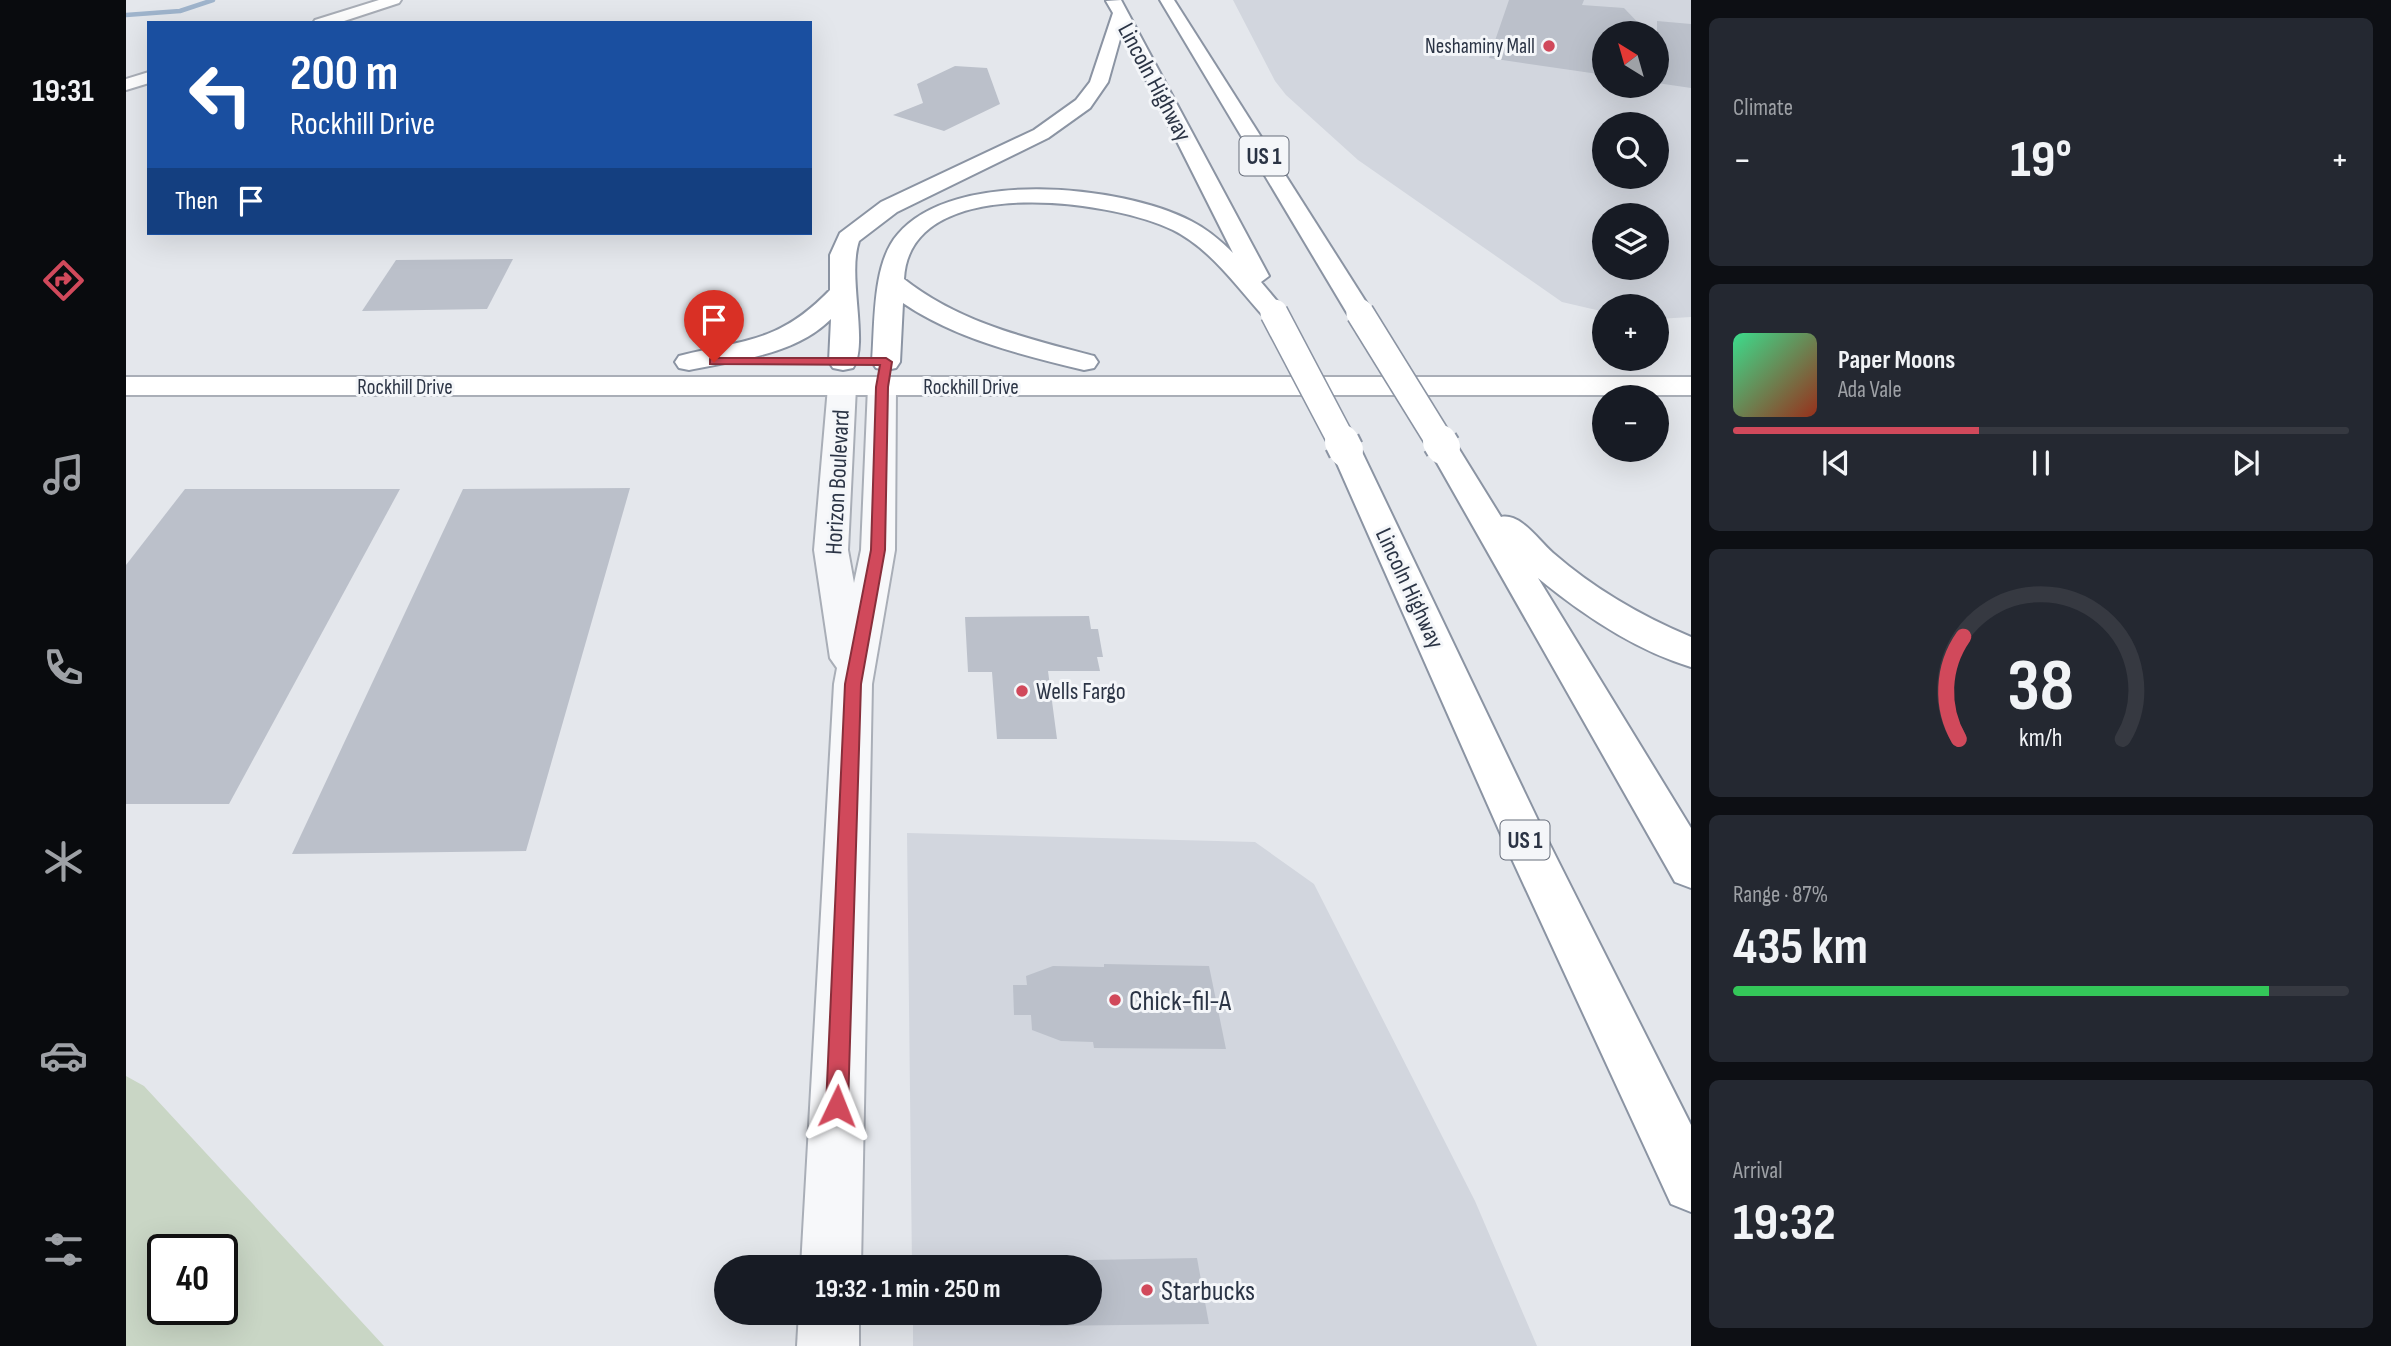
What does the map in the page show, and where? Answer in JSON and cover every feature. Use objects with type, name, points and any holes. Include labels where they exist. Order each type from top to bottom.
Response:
[{"type":"main road","points":[[327,21],[394,0]]},
{"type":"main road","name":"Lincoln Highway","points":[[1167,0],[1452,463],[1691,869]]},
{"type":"main road","points":[[843,375],[845,334],[841,293],[842,256],[848,238],[889,207],[1041,134],[1083,104],[1099,82],[1116,7]]},
{"type":"main road","name":"Lincoln Highway","points":[[1116,7],[1230,221],[1346,450],[1528,846],[1691,1184]]},
{"type":"main road","points":[[126,85],[147,78]]},
{"type":"main road","points":[[884,375],[894,256],[925,220],[962,205],[1004,196],[1065,195],[1126,206],[1181,225],[1216,250],[1275,313]]},
{"type":"main road","points":[[892,282],[914,302],[954,323],[1084,362]]},
{"type":"main road","points":[[690,362],[760,346],[791,335],[819,317],[841,293]]},
{"type":"main road","name":"Rockhill Drive","points":[[126,364],[690,362],[843,375]]},
{"type":"main road","name":"Rockhill Drive","points":[[884,375],[1084,362],[1691,362]]},
{"type":"main road","name":"Rockhill Drive","points":[[126,386],[884,375],[1691,386]]},
{"type":"main road","points":[[1452,463],[1523,546],[1567,585],[1652,637],[1691,653]]},
{"type":"street","name":"Horizon Boulevard","points":[[843,375],[831,550],[853,684]]},
{"type":"street","name":"Horizon Boulevard","points":[[831,1255],[853,684],[878,550],[884,375]]},
{"type":"street","points":[[828,1346],[829,1325]]},
{"type":"shaded area","points":[[1233,0],[1691,0],[1691,317],[1669,318],[1669,294],[1592,294],[1592,309],[1562,302],[1358,160],[1286,95],[1275,81]]},
{"type":"shaded area","points":[[907,833],[1255,842],[1314,884],[1475,1201],[1537,1346],[913,1346],[913,1325],[1102,1325],[1102,1255],[912,1255]]},
{"type":"green space","points":[[126,1076],[144,1086],[384,1346],[126,1346]]},
{"type":"building","name":"Neshaminy Mall","points":[[1509,0],[1584,0],[1582,5],[1624,8],[1636,21],[1592,21],[1592,73],[1489,58]]},
{"type":"building","points":[[1670,22],[1691,24],[1691,88],[1670,85]]},
{"type":"building","points":[[955,66],[987,68],[1000,104],[944,131],[893,115],[923,103],[917,84]]},
{"type":"building","points":[[513,259],[487,309],[362,311],[396,260]]},
{"type":"building","points":[[630,488],[526,851],[292,854],[463,489]]},
{"type":"building","points":[[185,489],[400,489],[229,804],[126,804],[126,565]]},
{"type":"building","name":"Wells Fargo","points":[[1089,616],[1091,629],[1098,629],[1103,657],[1097,657],[1100,671],[1048,671],[1057,739],[997,739],[992,672],[968,672],[965,617]]},
{"type":"building","name":"Chick-fil-A","points":[[1104,964],[1209,966],[1226,1049],[1094,1048],[1093,1042],[1061,1041],[1032,1030],[1031,1015],[1014,1015],[1013,985],[1027,985],[1026,976],[1053,966],[1104,967]]},
{"type":"building","name":"Starbucks","points":[[1197,1258],[1209,1324],[1040,1326],[1102,1325],[1102,1260]]},
{"type":"waterway","points":[[126,15],[180,11],[213,0]]},
{"type":"place","name":"Neshaminy Mall","points":[[1549,46]]},
{"type":"place","name":"Wells Fargo","points":[[1022,691]]},
{"type":"place","name":"Chick-fil-A","points":[[1115,1000]]},
{"type":"place","name":"Starbucks","points":[[1147,1290]]},
{"type":"route","points":[[714,362],[886,362],[882,387],[878,550],[853,684],[837,1106]]}]
